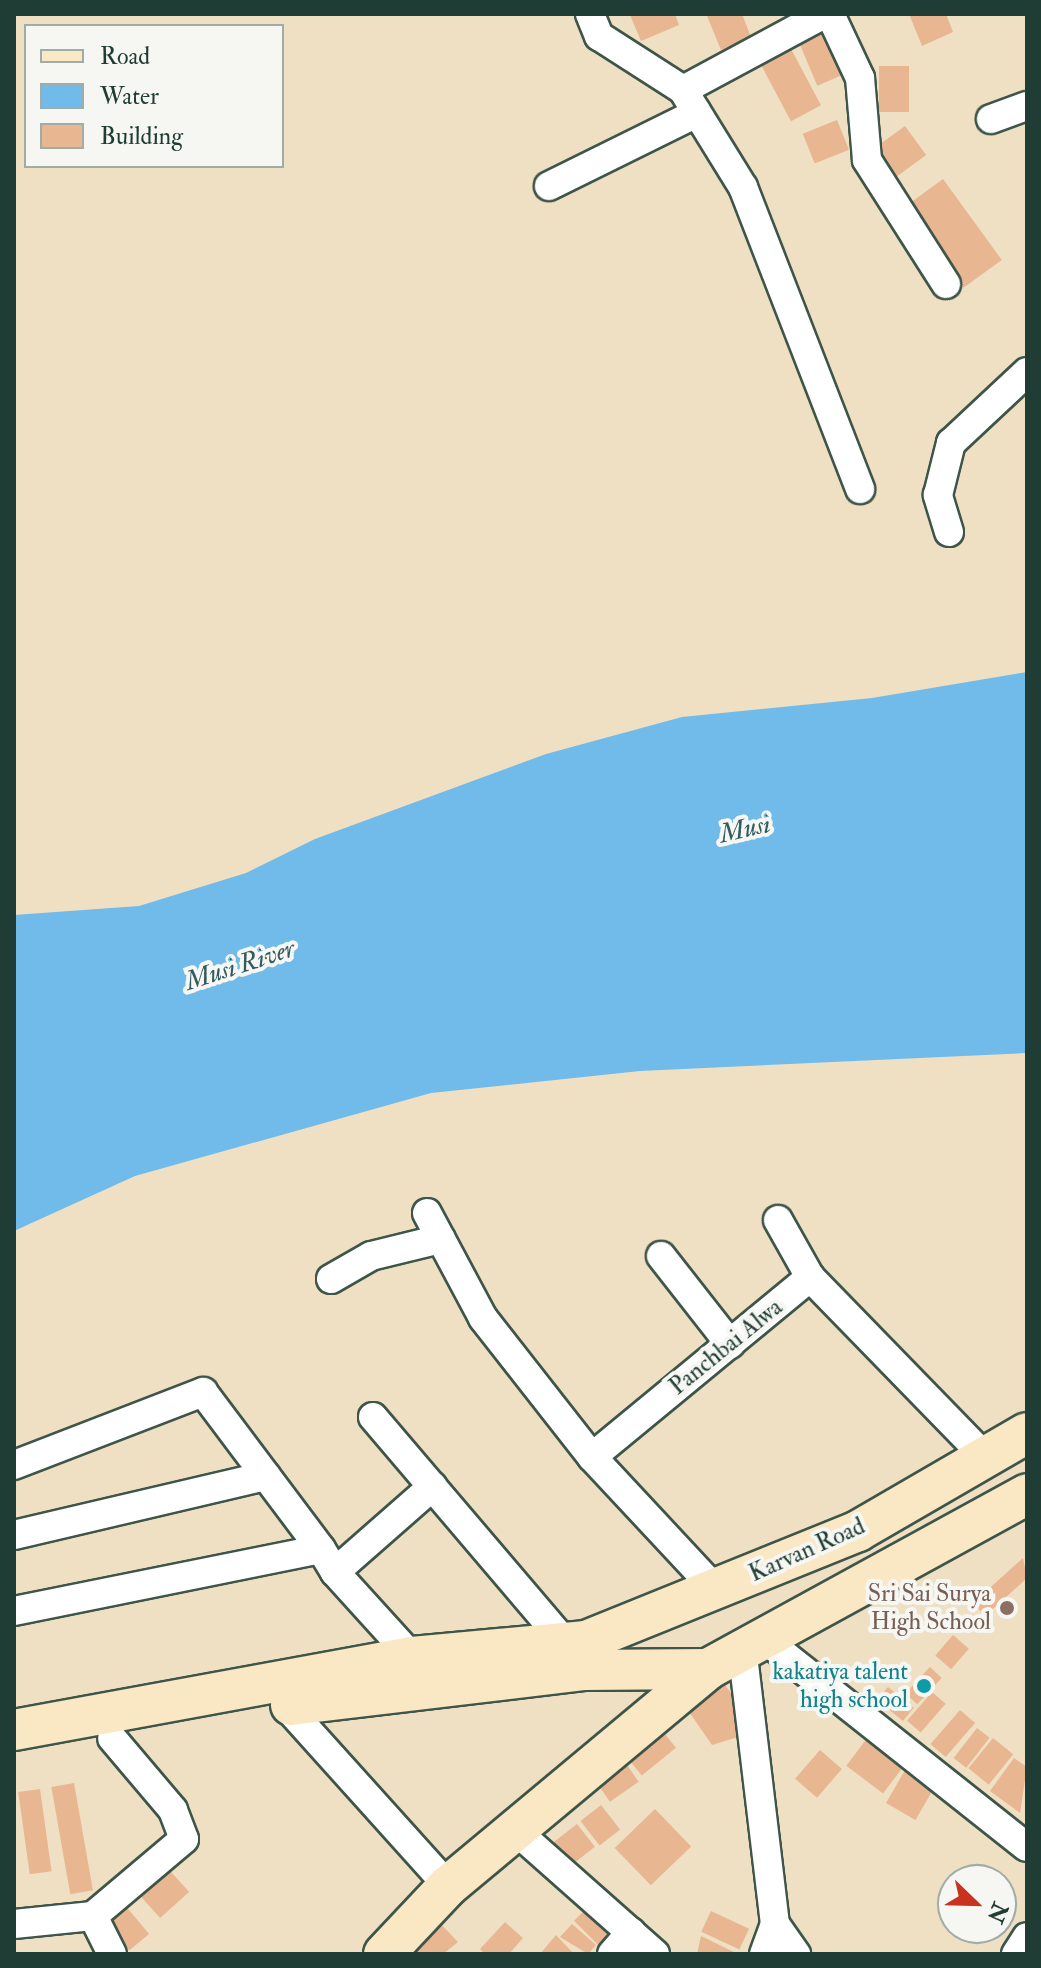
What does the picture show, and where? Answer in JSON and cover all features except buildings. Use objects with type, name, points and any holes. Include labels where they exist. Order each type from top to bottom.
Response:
[{"type":"street","points":[[590,14],[599,36],[690,102],[743,187],[780,269],[860,489]]},
{"type":"street","points":[[549,186],[690,102],[827,14],[860,78],[867,160],[946,284]]},
{"type":"street","points":[[991,119],[1027,106]]},
{"type":"street","points":[[949,532],[938,495],[951,443],[1027,372]]},
{"type":"street","points":[[427,1213],[483,1318],[703,1597],[684,1634],[740,1656],[1027,1847]]},
{"type":"street","points":[[778,1220],[810,1277],[983,1455]]},
{"type":"street","points":[[331,1279],[371,1256],[441,1239]]},
{"type":"street","points":[[661,1256],[730,1344]]},
{"type":"street","name":"Panchbai Alwa","points":[[592,1457],[810,1277]]},
{"type":"street","points":[[14,1465],[203,1392],[328,1560],[412,1657]]},
{"type":"street","points":[[373,1417],[566,1644]]},
{"type":"street","name":"Karvan Road","points":[[14,1730],[412,1657],[566,1644],[703,1597],[858,1531],[983,1455],[1027,1433]]},
{"type":"street","points":[[14,1535],[266,1476]]},
{"type":"street","points":[[14,1611],[328,1560],[433,1486]]},
{"type":"street","points":[[384,1954],[448,1886],[515,1830],[740,1656],[1027,1494]]},
{"type":"street","points":[[14,1757],[286,1706],[583,1670],[740,1656]]},
{"type":"street","points":[[740,1656],[775,1924],[796,1954]]},
{"type":"street","points":[[286,1706],[448,1886]]},
{"type":"street","points":[[14,1924],[93,1916],[184,1839],[173,1810],[112,1738]]},
{"type":"street","points":[[515,1830],[655,1954]]},
{"type":"street","points":[[93,1916],[112,1954]]},
{"type":"street","points":[[764,1954],[775,1924]]},
{"type":"street","points":[[612,1954],[631,1932]]},
{"type":"street","points":[[1016,1954],[1027,1937]]},
{"type":"water","points":[[1027,672],[1027,1053],[640,1071],[431,1093],[135,1176],[14,1231],[14,915],[139,906],[246,873],[315,839],[546,754],[682,717],[872,698]]},
{"type":"place","name":"Sri Sai Surya High School","points":[[1007,1608]]},
{"type":"place","name":"kakatiya talent high school","points":[[924,1686]]},
{"type":"water label","name":"Musi","points":[[745,830]]},
{"type":"water label","name":"Musi River","points":[[240,966]]}]
